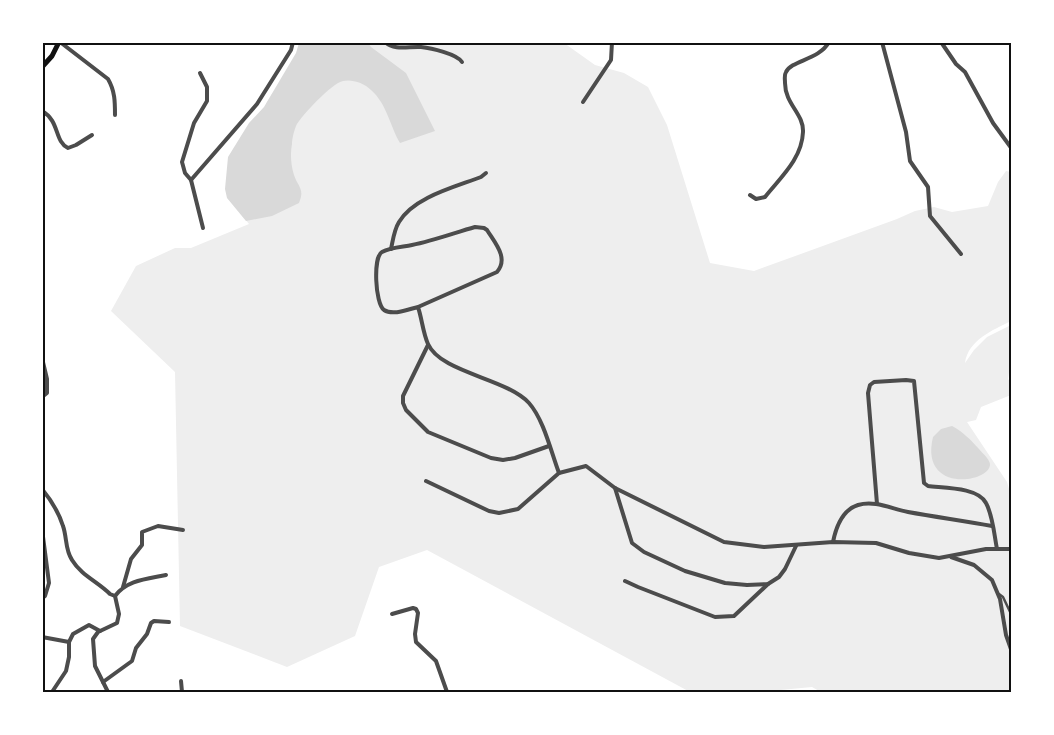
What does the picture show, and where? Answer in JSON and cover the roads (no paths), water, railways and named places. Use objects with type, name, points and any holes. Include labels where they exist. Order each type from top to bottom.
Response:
[{"type":"main road","points":[[42,67],[52,56],[60,42]]},
{"type":"street","points":[[60,42],[108,79],[113,87],[116,115]]},
{"type":"street","points":[[191,180],[257,104],[291,50],[293,42]]},
{"type":"street","points":[[386,42],[391,47],[428,48],[458,57],[462,62]]},
{"type":"street","points":[[583,102],[611,60],[612,42]]},
{"type":"street","points":[[750,195],[756,199],[765,197],[799,152],[803,129],[800,118],[787,98],[785,89],[786,73],[789,67],[821,52],[829,42]]},
{"type":"street","points":[[882,42],[906,132],[910,161],[928,187],[930,216],[961,254]]},
{"type":"street","points":[[941,42],[956,64],[965,72],[993,123],[1012,149]]},
{"type":"street","points":[[200,73],[207,87],[207,101],[194,123],[182,162],[185,173],[191,180],[203,228]]},
{"type":"street","points":[[42,111],[54,122],[61,144],[68,148],[92,135]]},
{"type":"street","points":[[391,249],[397,224],[409,209],[425,200],[481,177],[486,173]]},
{"type":"street","points":[[480,227],[487,230],[502,256],[503,262],[497,272],[418,307],[391,312],[384,310],[377,296],[377,258],[382,252],[391,249],[480,227]]},
{"type":"street","points":[[418,307],[428,345],[443,360],[507,388],[529,403],[537,414],[559,473]]},
{"type":"street","points":[[428,345],[403,396],[406,410],[428,432],[491,458],[503,460],[515,458],[549,446]]},
{"type":"street","points":[[42,358],[47,379],[47,393],[42,397]]},
{"type":"street","points":[[877,504],[868,393],[870,385],[874,382],[914,381],[924,483],[928,486],[963,490],[980,495],[986,502],[997,548]]},
{"type":"street","points":[[426,481],[489,511],[499,513],[518,509],[559,473],[586,466],[615,488],[724,542],[764,547],[833,542],[876,543],[939,558],[986,549],[1012,549]]},
{"type":"street","points":[[615,488],[632,543],[644,552],[685,571],[724,583],[768,584]]},
{"type":"street","points":[[42,489],[51,499],[64,527],[71,560],[80,570],[115,596]]},
{"type":"street","points":[[833,542],[836,529],[849,510],[859,505],[877,504],[906,512],[992,526]]},
{"type":"street","points":[[115,596],[123,587],[131,559],[142,545],[142,532],[158,526],[183,530]]},
{"type":"street","points":[[42,529],[49,583],[45,596],[42,598]]},
{"type":"street","points":[[625,581],[715,617],[734,616],[768,584],[780,577],[796,546]]},
{"type":"street","points":[[949,556],[974,565],[992,580],[1000,599],[1006,636],[1012,652]]},
{"type":"street","points":[[123,587],[136,582],[166,576]]},
{"type":"street","points":[[997,592],[1003,597],[1012,616]]},
{"type":"street","points":[[108,692],[95,666],[93,639],[100,631],[117,622],[119,614],[115,596]]},
{"type":"street","points":[[392,614],[412,608],[416,609],[418,614],[415,634],[416,642],[436,661],[447,692]]},
{"type":"street","points":[[103,682],[132,661],[136,648],[147,634],[150,623],[154,621],[169,622]]},
{"type":"street","points":[[52,692],[66,671],[69,657],[68,642],[72,634],[89,625],[100,631]]},
{"type":"street","points":[[42,637],[68,642]]},
{"type":"street","points":[[181,682],[182,692]]}]
